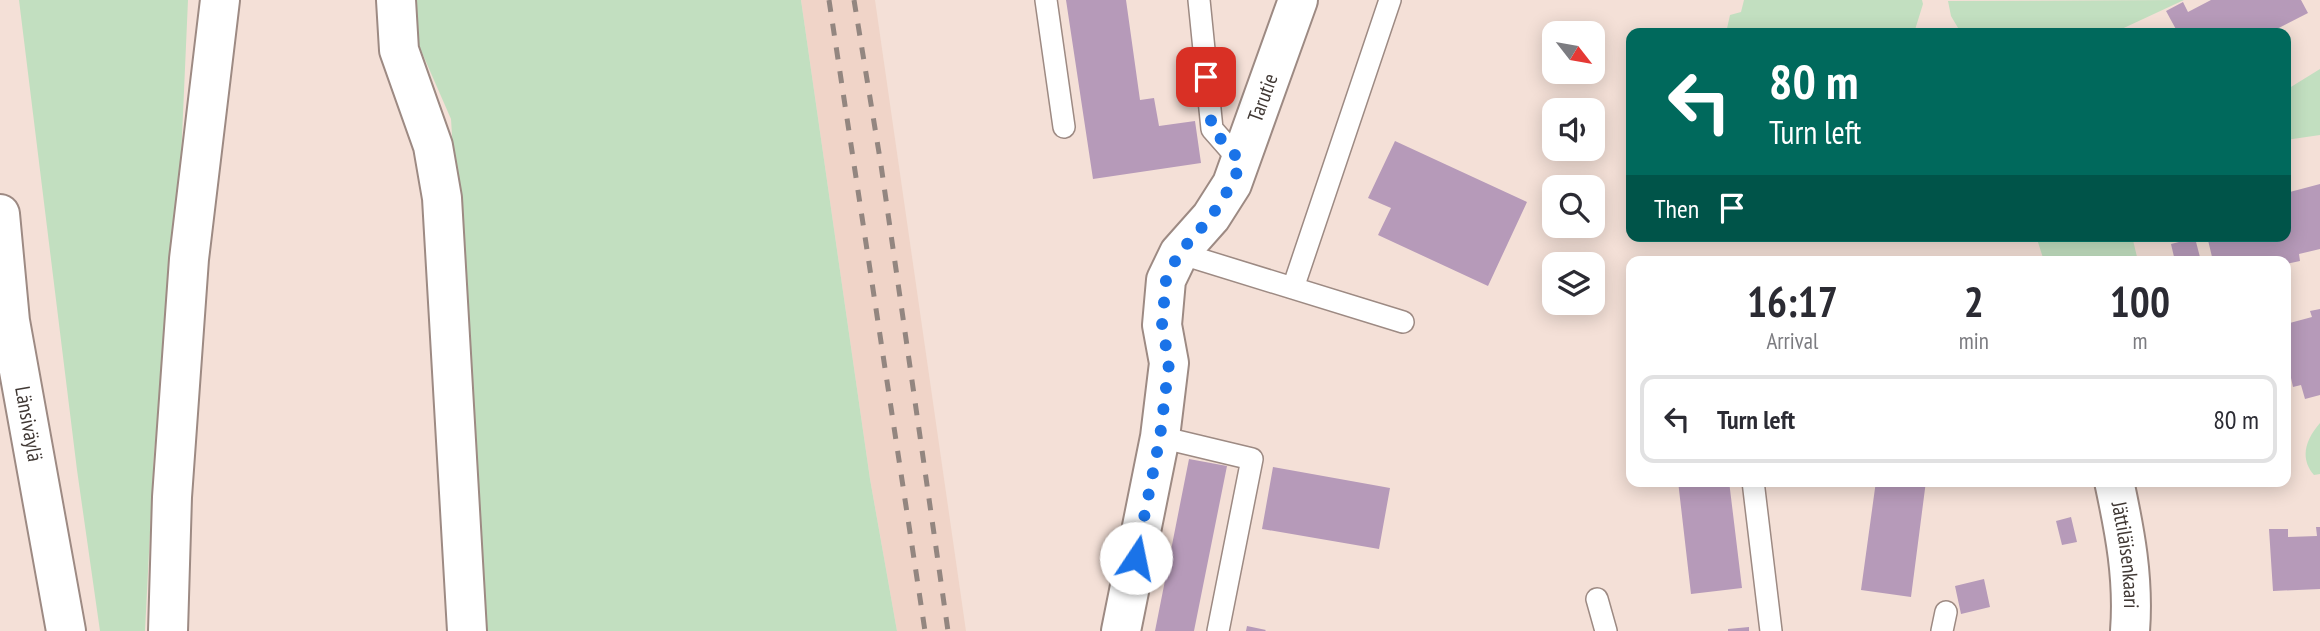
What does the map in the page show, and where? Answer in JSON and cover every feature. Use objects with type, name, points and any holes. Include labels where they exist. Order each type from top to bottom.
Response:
[{"type":"main road","points":[[167,631],[172,496],[190,259],[220,0]]},
{"type":"main road","points":[[396,0],[399,50],[433,146],[442,198],[467,631]]},
{"type":"main road","name":"Tarutie","points":[[1121,631],[1160,437],[1169,363],[1162,325],[1166,280],[1179,253],[1211,217],[1232,184],[1298,0]]},
{"type":"main road","name":"Länsiväylä","points":[[0,214],[10,321],[66,631]]},
{"type":"main road","name":"Jättiläisenkaari","points":[[2116,487],[2127,541],[2133,593],[2130,631]]},
{"type":"lane","points":[[1046,0],[1064,127]]},
{"type":"lane","points":[[1199,0],[1212,129],[1241,162]]},
{"type":"lane","points":[[1293,288],[1390,0]]},
{"type":"lane","points":[[1179,253],[1403,322]]},
{"type":"lane","points":[[1160,437],[1252,459],[1218,631]]},
{"type":"lane","points":[[1754,487],[1771,631]]},
{"type":"lane","points":[[1597,599],[1606,631]]},
{"type":"shaded area","points":[[801,0],[875,0],[966,631],[897,631],[870,479]]},
{"type":"green space","points":[[19,0],[188,0],[180,182],[154,453],[145,631],[100,631],[77,470]]},
{"type":"green space","points":[[408,0],[801,0],[870,479],[897,631],[483,631],[451,119],[409,23]]},
{"type":"green space","points":[[1744,0],[1922,0],[1923,4],[1916,28],[1727,28],[1730,15],[1741,12]]},
{"type":"green space","points":[[2184,0],[2124,28],[1958,28],[1951,16],[1948,1]]},
{"type":"green space","points":[[2320,69],[2320,135],[2291,139],[2291,87]]},
{"type":"green space","points":[[2038,242],[2133,242],[2137,256],[2042,256]]},
{"type":"green space","points":[[2320,423],[2320,474],[2314,475],[2309,469],[2306,449],[2311,435]]},
{"type":"building","points":[[1066,0],[1126,0],[1140,100],[1154,98],[1159,126],[1195,121],[1201,163],[1093,179]]},
{"type":"building","points":[[2211,0],[2301,0],[2308,13],[2279,28],[2175,28],[2166,11],[2183,2],[2188,12]]},
{"type":"building","points":[[1395,141],[1527,202],[1488,286],[1378,235],[1391,208],[1368,198]]},
{"type":"building","points":[[2320,184],[2320,249],[2299,254],[2300,261],[2291,263],[2291,256],[2212,256],[2208,242],[2291,242],[2291,192]]},
{"type":"building","points":[[2196,242],[2200,256],[2174,256],[2171,244]]},
{"type":"building","points":[[2320,309],[2320,395],[2305,399],[2301,385],[2293,387],[2291,378],[2291,323],[2312,317],[2310,311]]},
{"type":"building","points":[[1189,459],[1227,466],[1194,631],[1155,631]]},
{"type":"building","points":[[1273,467],[1390,488],[1379,549],[1262,529]]},
{"type":"building","points":[[1679,487],[1730,487],[1742,588],[1691,594]]},
{"type":"building","points":[[1875,487],[1925,487],[1911,597],[1861,590]]},
{"type":"building","points":[[2071,517],[2077,542],[2062,545],[2056,521]]},
{"type":"building","points":[[2316,527],[2320,527],[2320,589],[2273,591],[2269,529],[2288,529],[2288,537],[2317,536]]},
{"type":"building","points":[[1984,579],[1990,607],[1961,614],[1955,586]]},
{"type":"building","points":[[1247,626],[1266,630],[1246,631]]},
{"type":"building","points":[[1749,627],[1749,631],[1728,631],[1728,629]]},
{"type":"railway","points":[[829,0],[925,631]]},
{"type":"railway","points":[[854,0],[881,165],[948,631]]},
{"type":"route","points":[[1136,558],[1160,437],[1169,363],[1162,325],[1166,280],[1179,253],[1211,217],[1232,184],[1241,162],[1212,129],[1206,77]]}]
